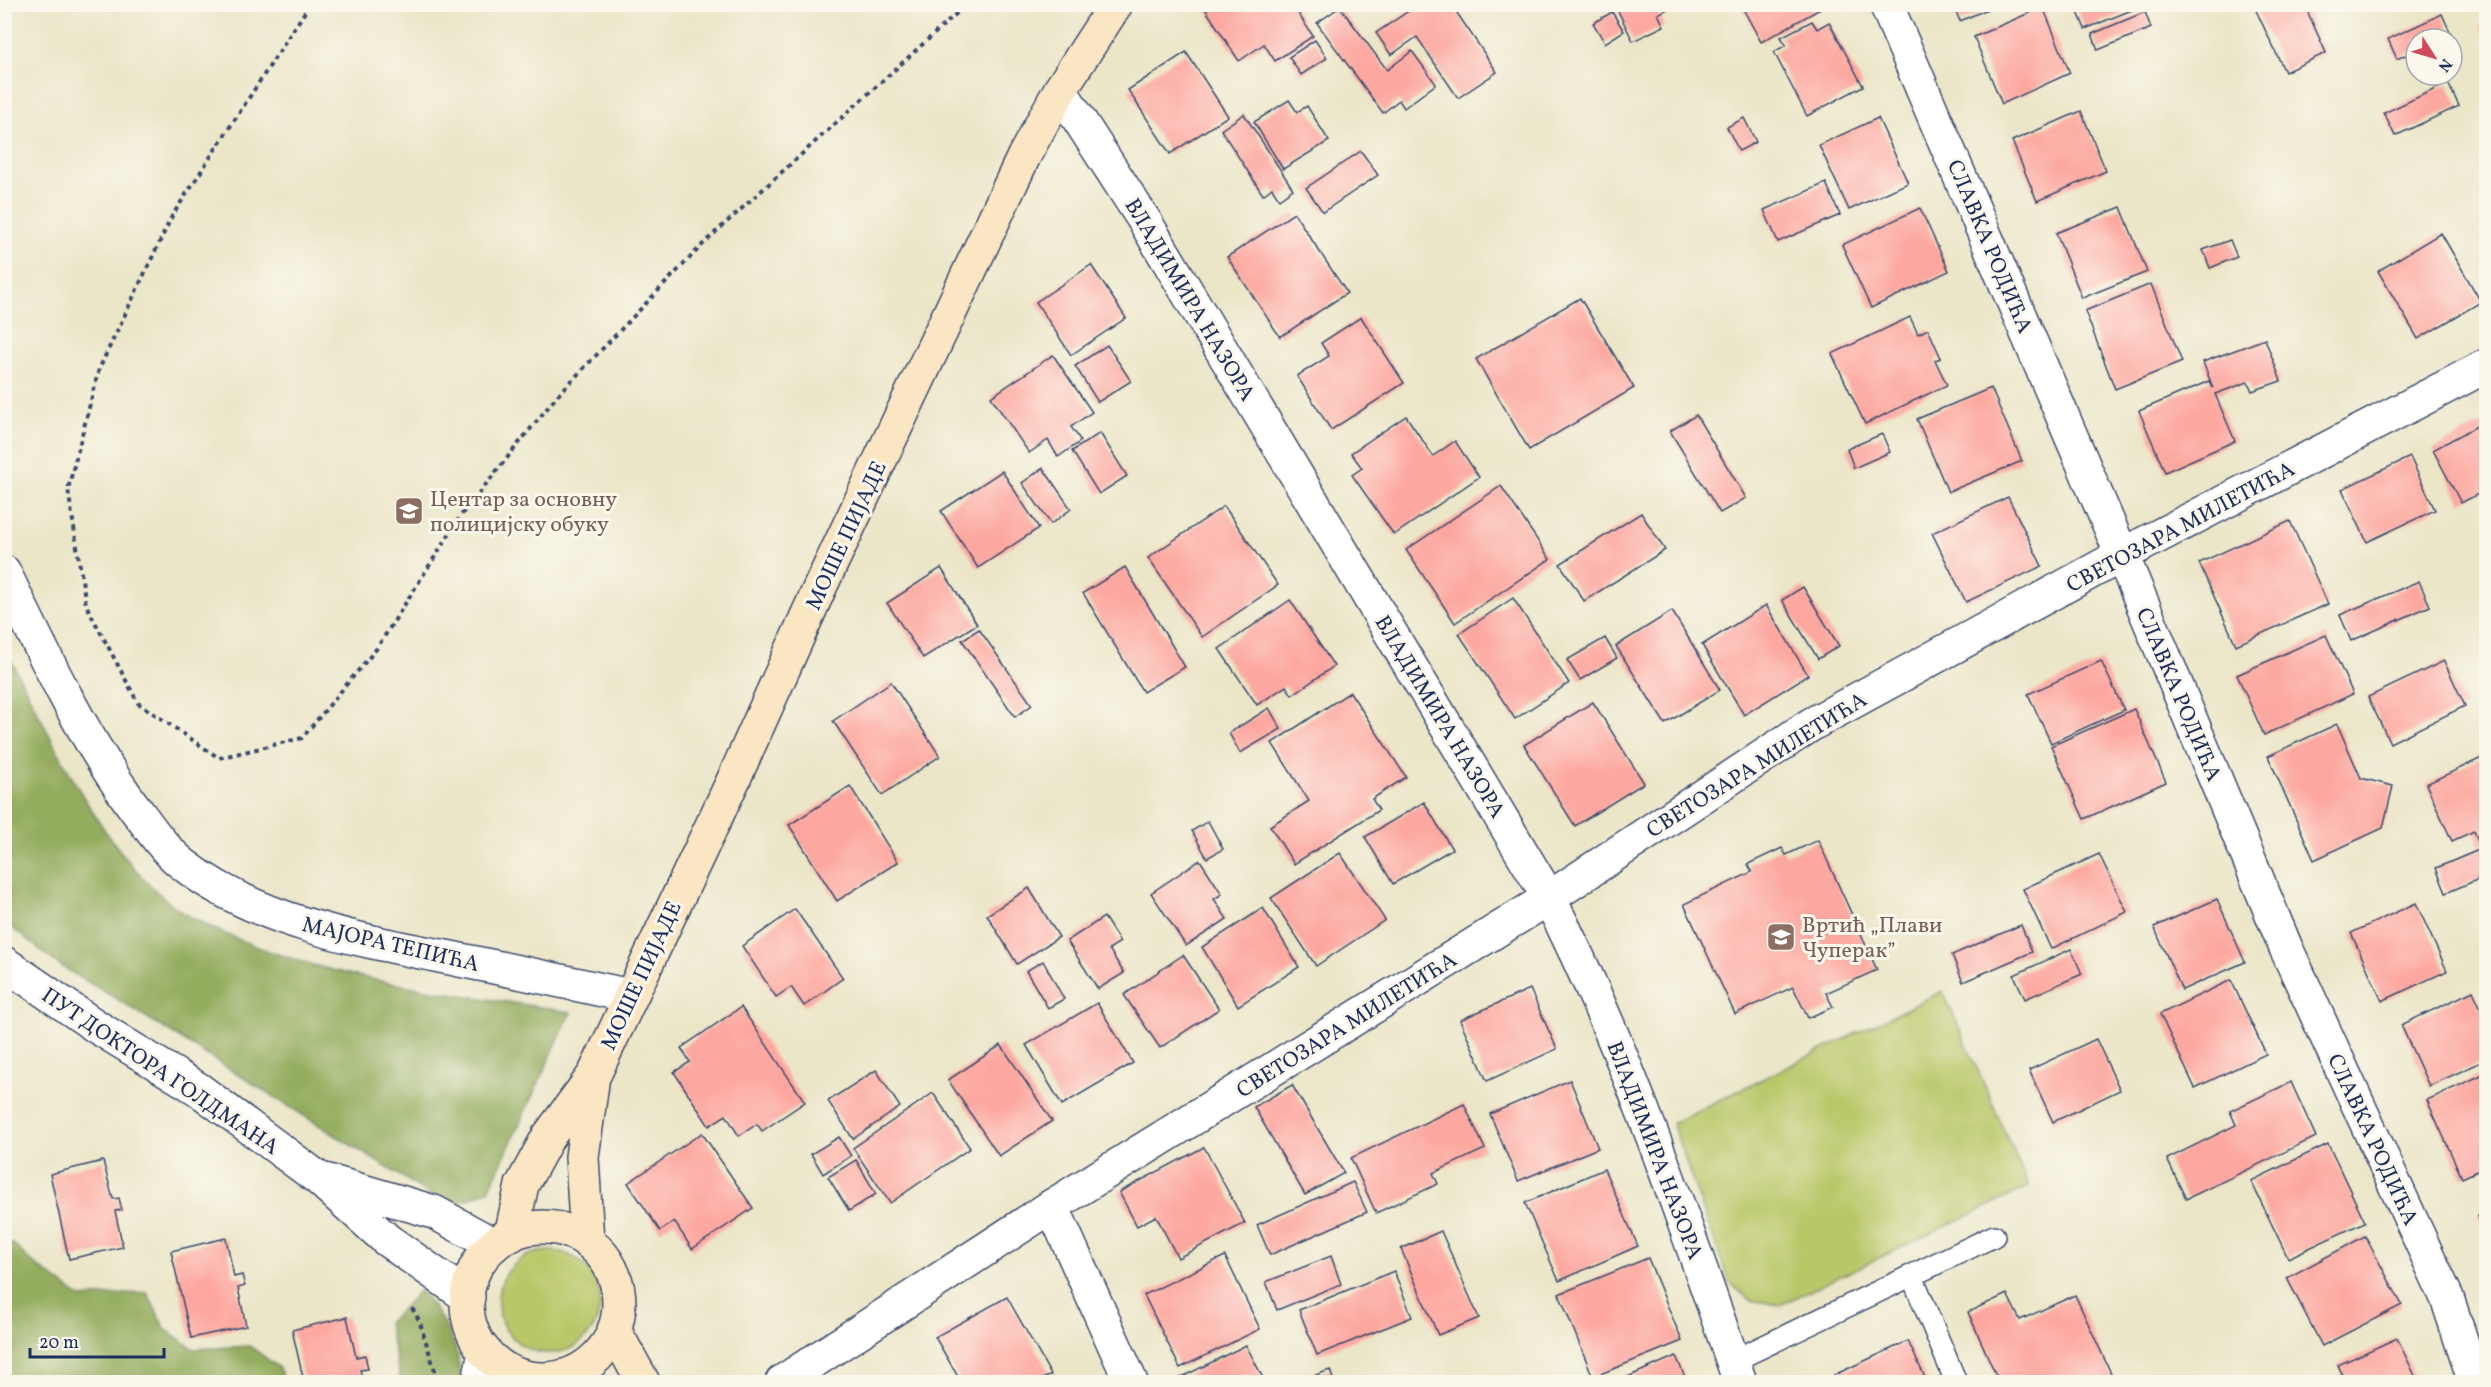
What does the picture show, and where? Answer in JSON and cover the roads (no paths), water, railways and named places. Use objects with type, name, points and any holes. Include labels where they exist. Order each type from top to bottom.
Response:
[{"type":"street","name":"МОШЕ ПИЈАДЕ","points":[[503,1240],[522,1185],[534,1162],[548,1137],[594,1076],[732,783],[821,585],[1024,156],[1060,90],[1116,4]]},
{"type":"street","name":"СЛАВКА РОДИЋА","points":[[1886,4],[2122,555],[2286,948],[2447,1298],[2475,1383]]},
{"type":"street","name":"ВЛАДИМИРА НАЗОРА","points":[[1060,90],[1144,220],[1549,898],[1582,962],[1629,1075],[1673,1190],[1737,1372]]},
{"type":"street","name":"СВЕТОЗАРА МИЛЕТИЋА","points":[[782,1383],[1052,1206],[1549,898],[1812,724],[2122,555],[2487,366]]},
{"type":"street","name":"МАЈОРА ТЕПИЋА","points":[[4,572],[57,684],[104,765],[150,828],[183,864],[232,896],[300,922],[365,941],[630,996]]},
{"type":"street","name":"ПУТ ДОКТОРА ГОЛДМАНА","points":[[4,963],[97,1028],[198,1089],[318,1178],[387,1240],[468,1297]]},
{"type":"street","name":"МОШЕ ПИЈАДЕ","points":[[587,1241],[582,1157],[594,1076]]},
{"type":"street","name":"ПУТ ДОКТОРА ГОЛДМАНА","points":[[318,1178],[434,1212],[503,1240]]},
{"type":"street","points":[[1052,1206],[1131,1383]]},
{"type":"street","points":[[550,1227],[569,1231],[587,1241],[602,1254],[612,1271],[618,1291],[619,1311],[614,1330],[603,1351],[585,1367],[557,1380],[532,1379],[514,1374],[498,1365],[482,1367],[468,1317],[468,1297],[472,1278],[481,1260],[503,1240],[530,1229],[550,1227]]},
{"type":"street","points":[[614,1330],[643,1383]]},
{"type":"lane","points":[[1737,1372],[1912,1276],[1994,1236]]},
{"type":"lane","points":[[1912,1276],[1956,1383]]},
{"type":"place","name":"Центар за основну полицијску обуку","points":[[409,511]]},
{"type":"place","name":"Вртић „Плави Чуперак”","points":[[1781,937]]}]
